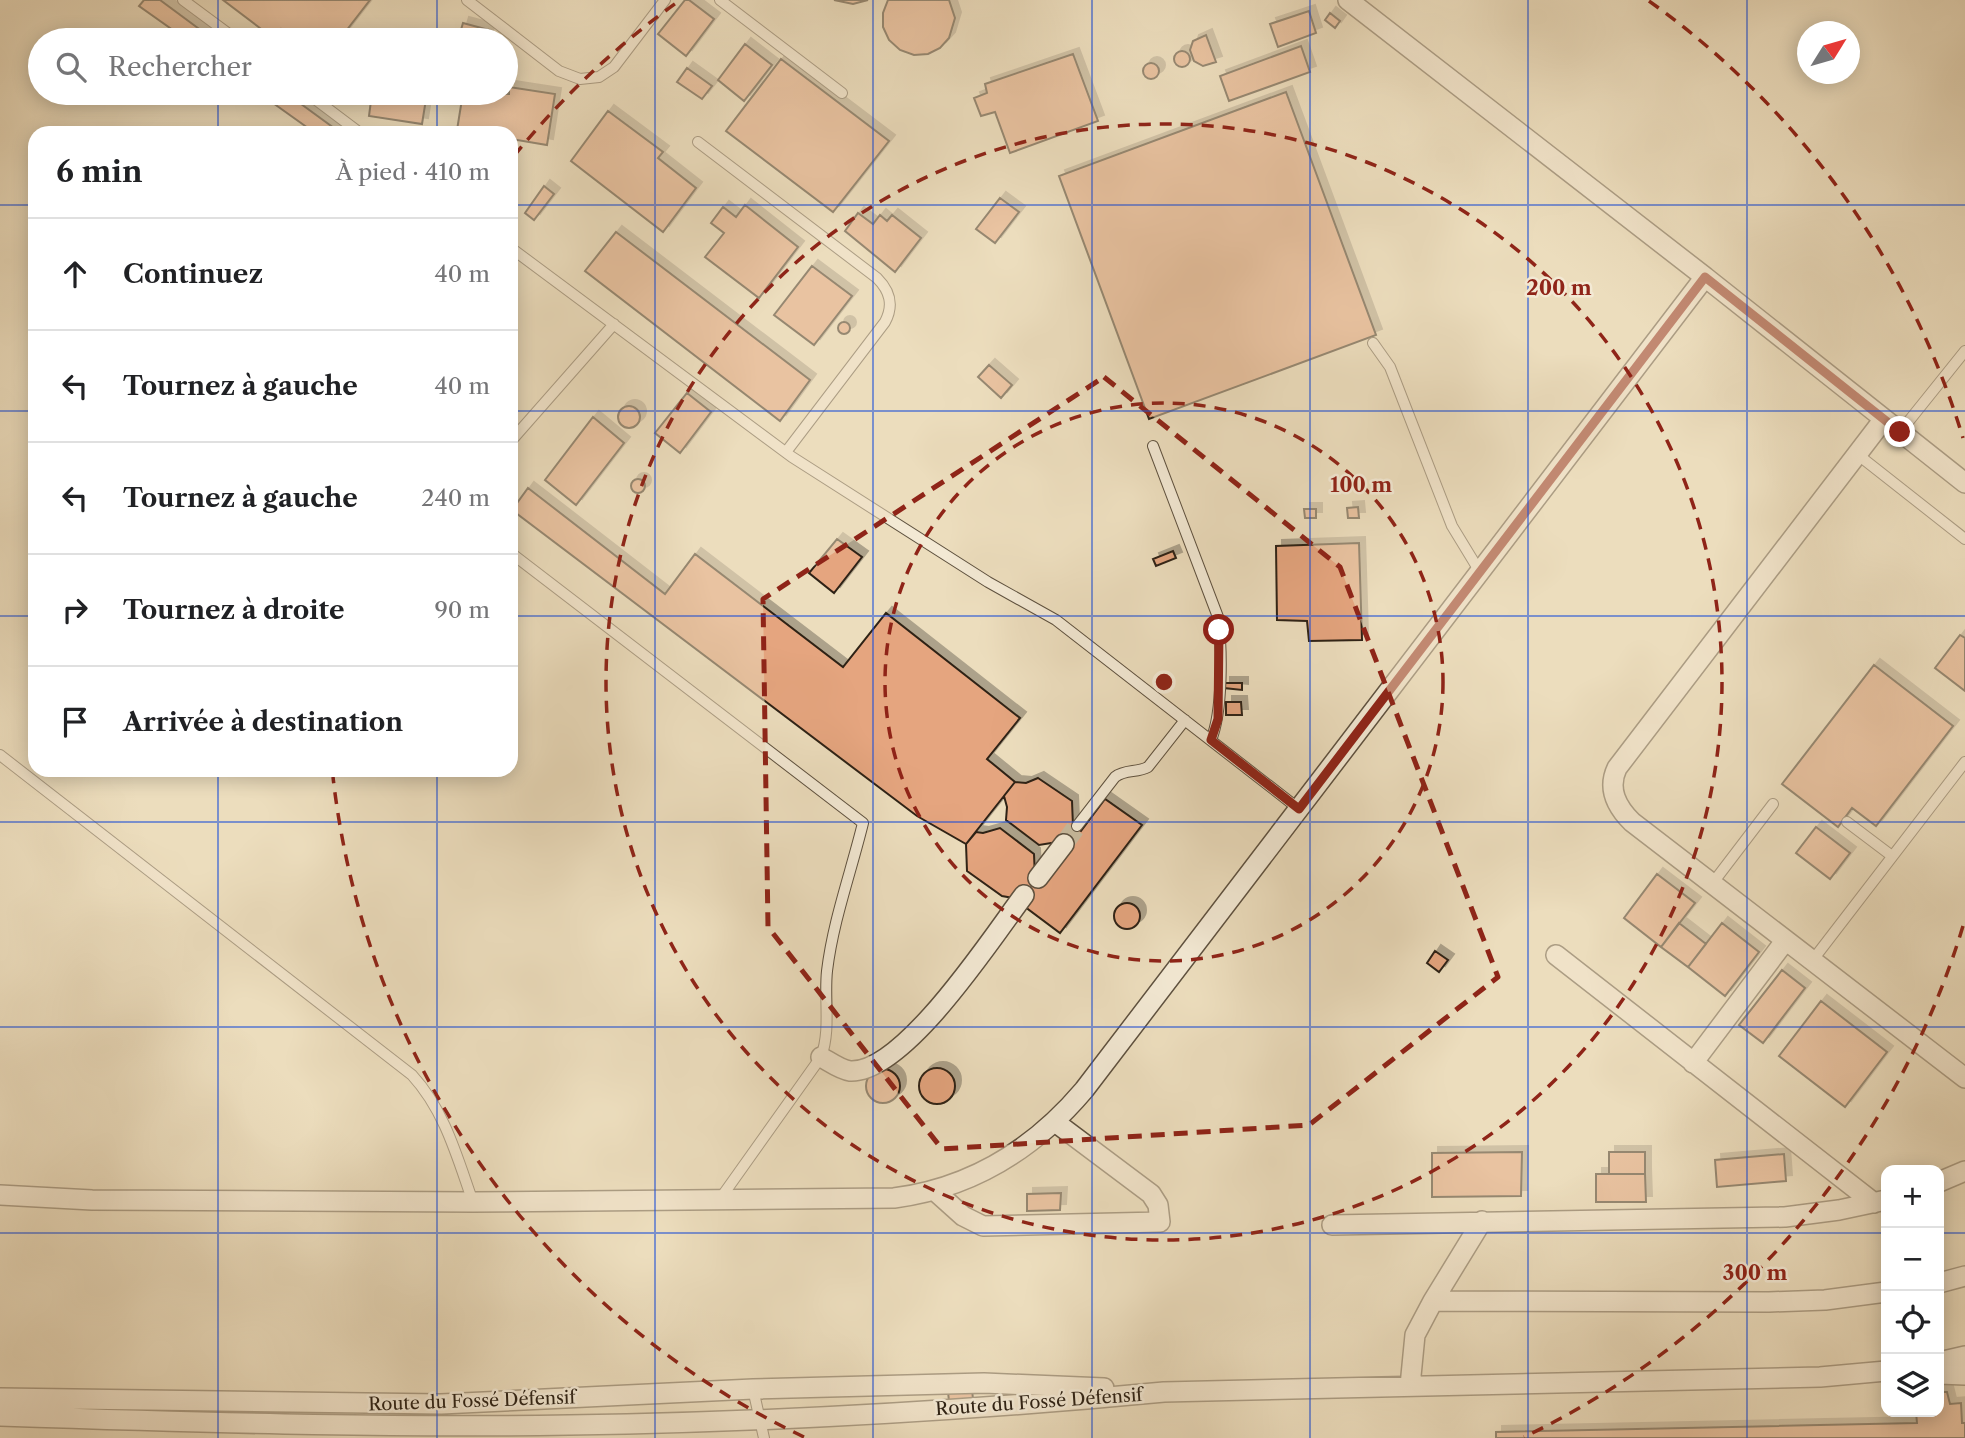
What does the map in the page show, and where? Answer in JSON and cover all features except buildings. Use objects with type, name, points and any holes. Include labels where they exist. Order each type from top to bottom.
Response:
[{"type":"street","points":[[1348,0],[1965,483]]},
{"type":"street","points":[[0,1195],[92,1200],[473,1202],[883,1198],[934,1190],[990,1168],[1026,1146],[1055,1122],[1092,1079],[1705,277]]},
{"type":"street","points":[[1884,419],[1623,760],[1613,776],[1613,794],[1626,816],[1965,1078]]},
{"type":"street","points":[[1038,878],[1063,844]]},
{"type":"street","points":[[821,1057],[850,1071],[870,1066],[899,1049],[926,1024],[1024,895]]},
{"type":"street","points":[[1693,1063],[1786,941]]},
{"type":"street","points":[[1556,956],[1693,1063],[1880,1202]]},
{"type":"street","points":[[934,1190],[963,1216],[983,1226],[1160,1222],[1158,1205],[1151,1194],[1055,1122]]},
{"type":"street","points":[[1944,1180],[1965,1171]]},
{"type":"street","points":[[1332,1225],[1785,1217],[1832,1212],[1880,1202]]},
{"type":"street","points":[[1410,1386],[1415,1335],[1482,1221]]},
{"type":"street","points":[[1944,1282],[1965,1276]]},
{"type":"street","points":[[1433,1301],[1769,1302],[1825,1300],[1881,1293]]},
{"type":"street","points":[[1944,1361],[1965,1356]]},
{"type":"street","points":[[1164,1392],[1820,1377],[1881,1371]]},
{"type":"street","points":[[1944,1374],[1965,1375]]},
{"type":"street","name":"Route du Fossé Défensif","points":[[0,1398],[441,1404],[753,1389],[1010,1383],[1164,1392]]},
{"type":"street","name":"Route du Fossé Défensif","points":[[0,1416],[358,1425],[626,1424],[762,1428],[1164,1392]]},
{"type":"lane","points":[[183,0],[220,28]]},
{"type":"lane","points":[[467,0],[503,28]]},
{"type":"lane","points":[[518,39],[559,71],[580,79],[599,77],[614,67],[665,0]]},
{"type":"lane","points":[[720,0],[842,93]]},
{"type":"lane","points":[[323,105],[351,126]]},
{"type":"lane","points":[[698,142],[877,278],[890,299],[889,315],[885,322],[786,452]]},
{"type":"lane","points":[[518,253],[786,452],[988,582],[1047,614],[1299,809]]},
{"type":"lane","points":[[518,433],[614,324]]},
{"type":"lane","points":[[1373,343],[1388,362],[1452,526],[1480,572]]},
{"type":"lane","points":[[1900,432],[1965,351]]},
{"type":"lane","points":[[1153,446],[1218,617],[1218,719],[1211,740]]},
{"type":"lane","points":[[1857,454],[1965,539]]},
{"type":"lane","points":[[518,558],[863,823],[829,959],[825,1042],[821,1057],[720,1199]]},
{"type":"lane","points":[[1077,826],[1115,777],[1123,772],[1139,771],[1148,766],[1185,720]]},
{"type":"lane","points":[[0,755],[28,777]]},
{"type":"lane","points":[[1812,961],[1965,762]]},
{"type":"lane","points":[[28,777],[412,1075],[442,1118],[473,1202]]},
{"type":"lane","points":[[1712,884],[1773,804]]},
{"type":"lane","points":[[1847,822],[1892,856]]},
{"type":"lane","points":[[753,1389],[762,1428]]},
{"type":"highlighted area","points":[[1104,377],[1340,567],[1498,977],[1309,1125],[942,1149],[768,927],[763,599]]},
{"type":"tunnel","points":[[1064,844],[1077,826]]},
{"type":"route","points":[[1219,630],[1218,719],[1211,740],[1299,809],[1705,277],[1900,432]]}]
